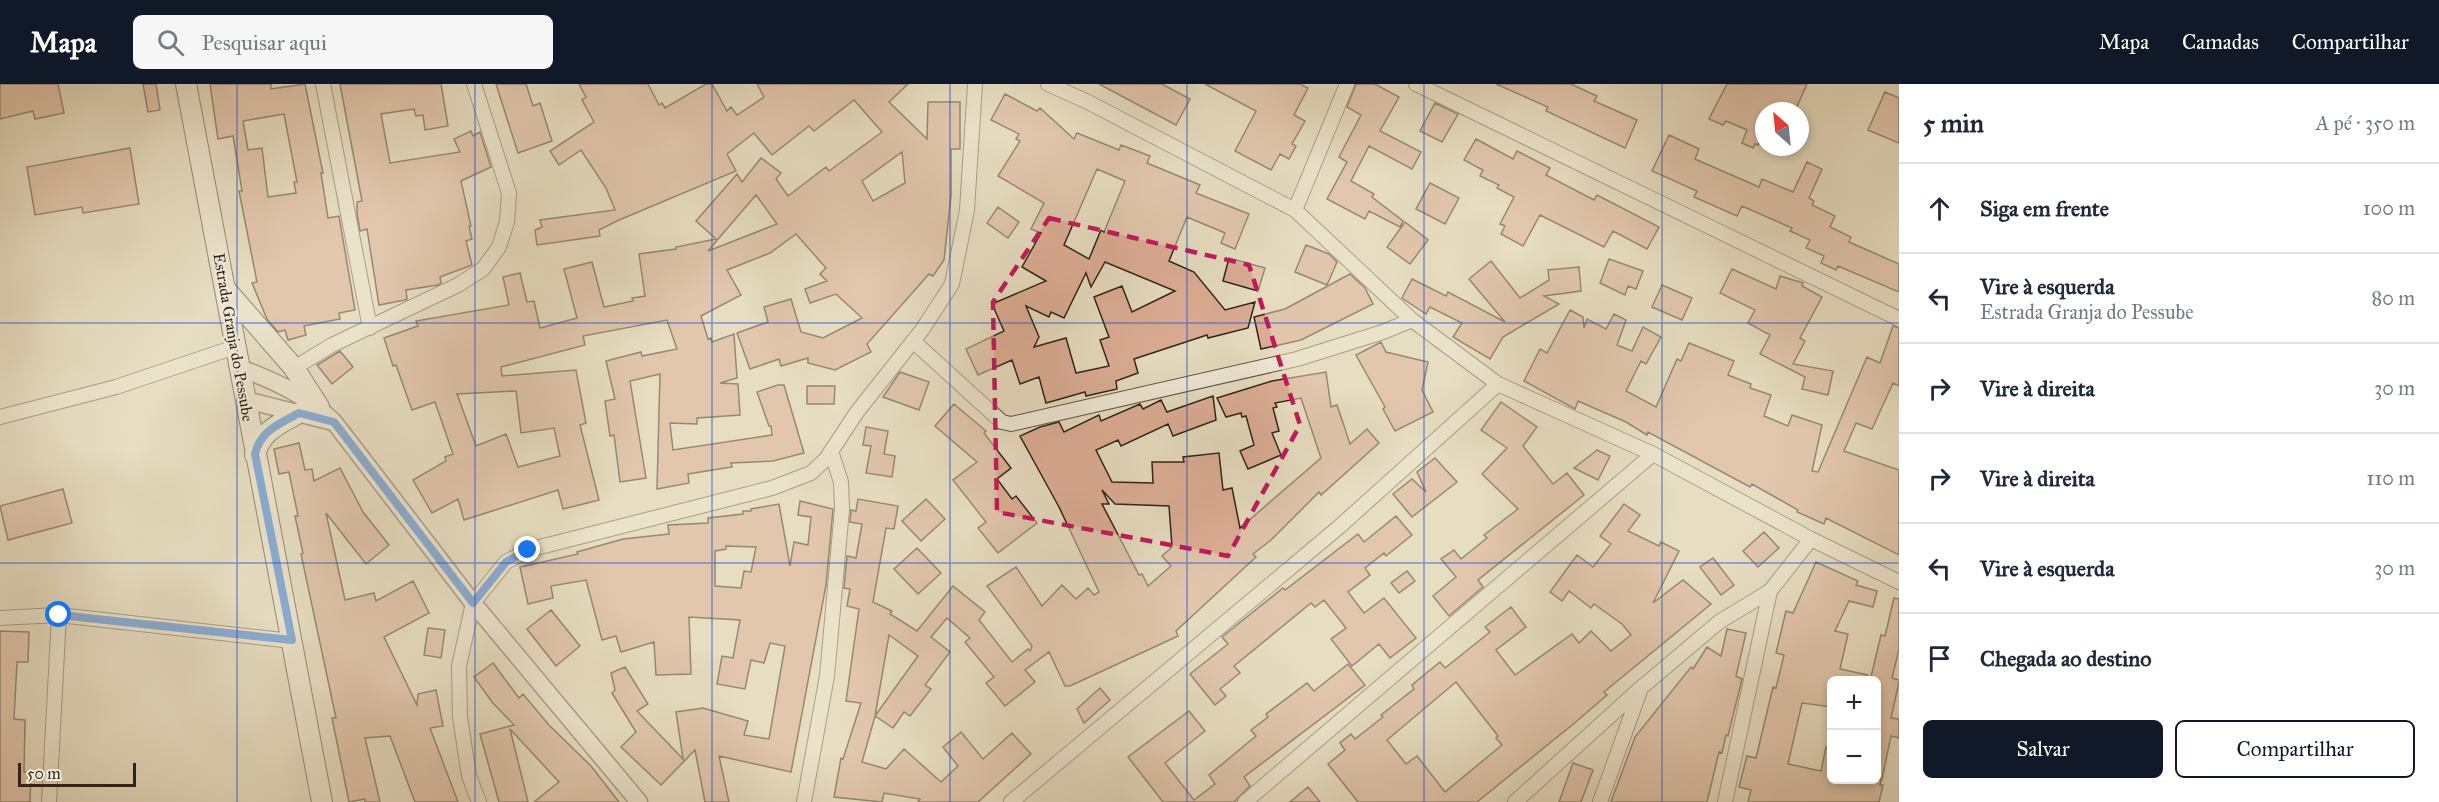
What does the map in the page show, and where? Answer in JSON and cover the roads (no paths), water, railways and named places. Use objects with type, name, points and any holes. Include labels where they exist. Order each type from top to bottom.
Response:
[{"type":"main road","name":"Estrada Granja do Pessube","points":[[186,84],[322,802]]},
{"type":"main road","points":[[227,291],[294,368],[319,407]]},
{"type":"main road","points":[[255,454],[258,442],[269,430],[299,413]]},
{"type":"street","points":[[323,84],[370,328]]},
{"type":"street","points":[[294,368],[332,345],[475,274],[483,269],[499,247],[507,222],[509,193],[474,84]]},
{"type":"street","points":[[479,802],[469,776],[460,717],[459,666],[473,603],[506,562],[528,550],[772,488],[811,473],[831,452],[857,412],[913,341],[952,284],[967,210],[975,84]]},
{"type":"street","points":[[1048,84],[1088,102],[1295,210],[1412,320],[1498,384],[1653,454],[1811,539],[1899,582]]},
{"type":"street","points":[[1295,210],[1347,84]]},
{"type":"street","points":[[1416,84],[1899,320]]},
{"type":"street","points":[[913,341],[1002,422],[1011,424],[1298,359],[1383,332],[1412,320]]},
{"type":"street","points":[[0,417],[116,387],[235,346]]},
{"type":"street","points":[[240,368],[289,389],[319,407],[334,422],[473,603],[639,802]]},
{"type":"street","points":[[1011,802],[1339,527],[1498,384]]},
{"type":"street","points":[[246,400],[334,422]]},
{"type":"street","points":[[804,802],[827,676],[842,509],[841,482],[831,452]]},
{"type":"street","points":[[1245,802],[1653,454]]},
{"type":"street","points":[[1515,802],[1642,687],[1719,622],[1770,591],[1811,539]]},
{"type":"street","points":[[1725,802],[1770,591]]},
{"type":"street","points":[[49,802],[59,615]]},
{"type":"street","points":[[0,618],[59,615],[292,640]]},
{"type":"street","points":[[1600,802],[1642,687]]}]
